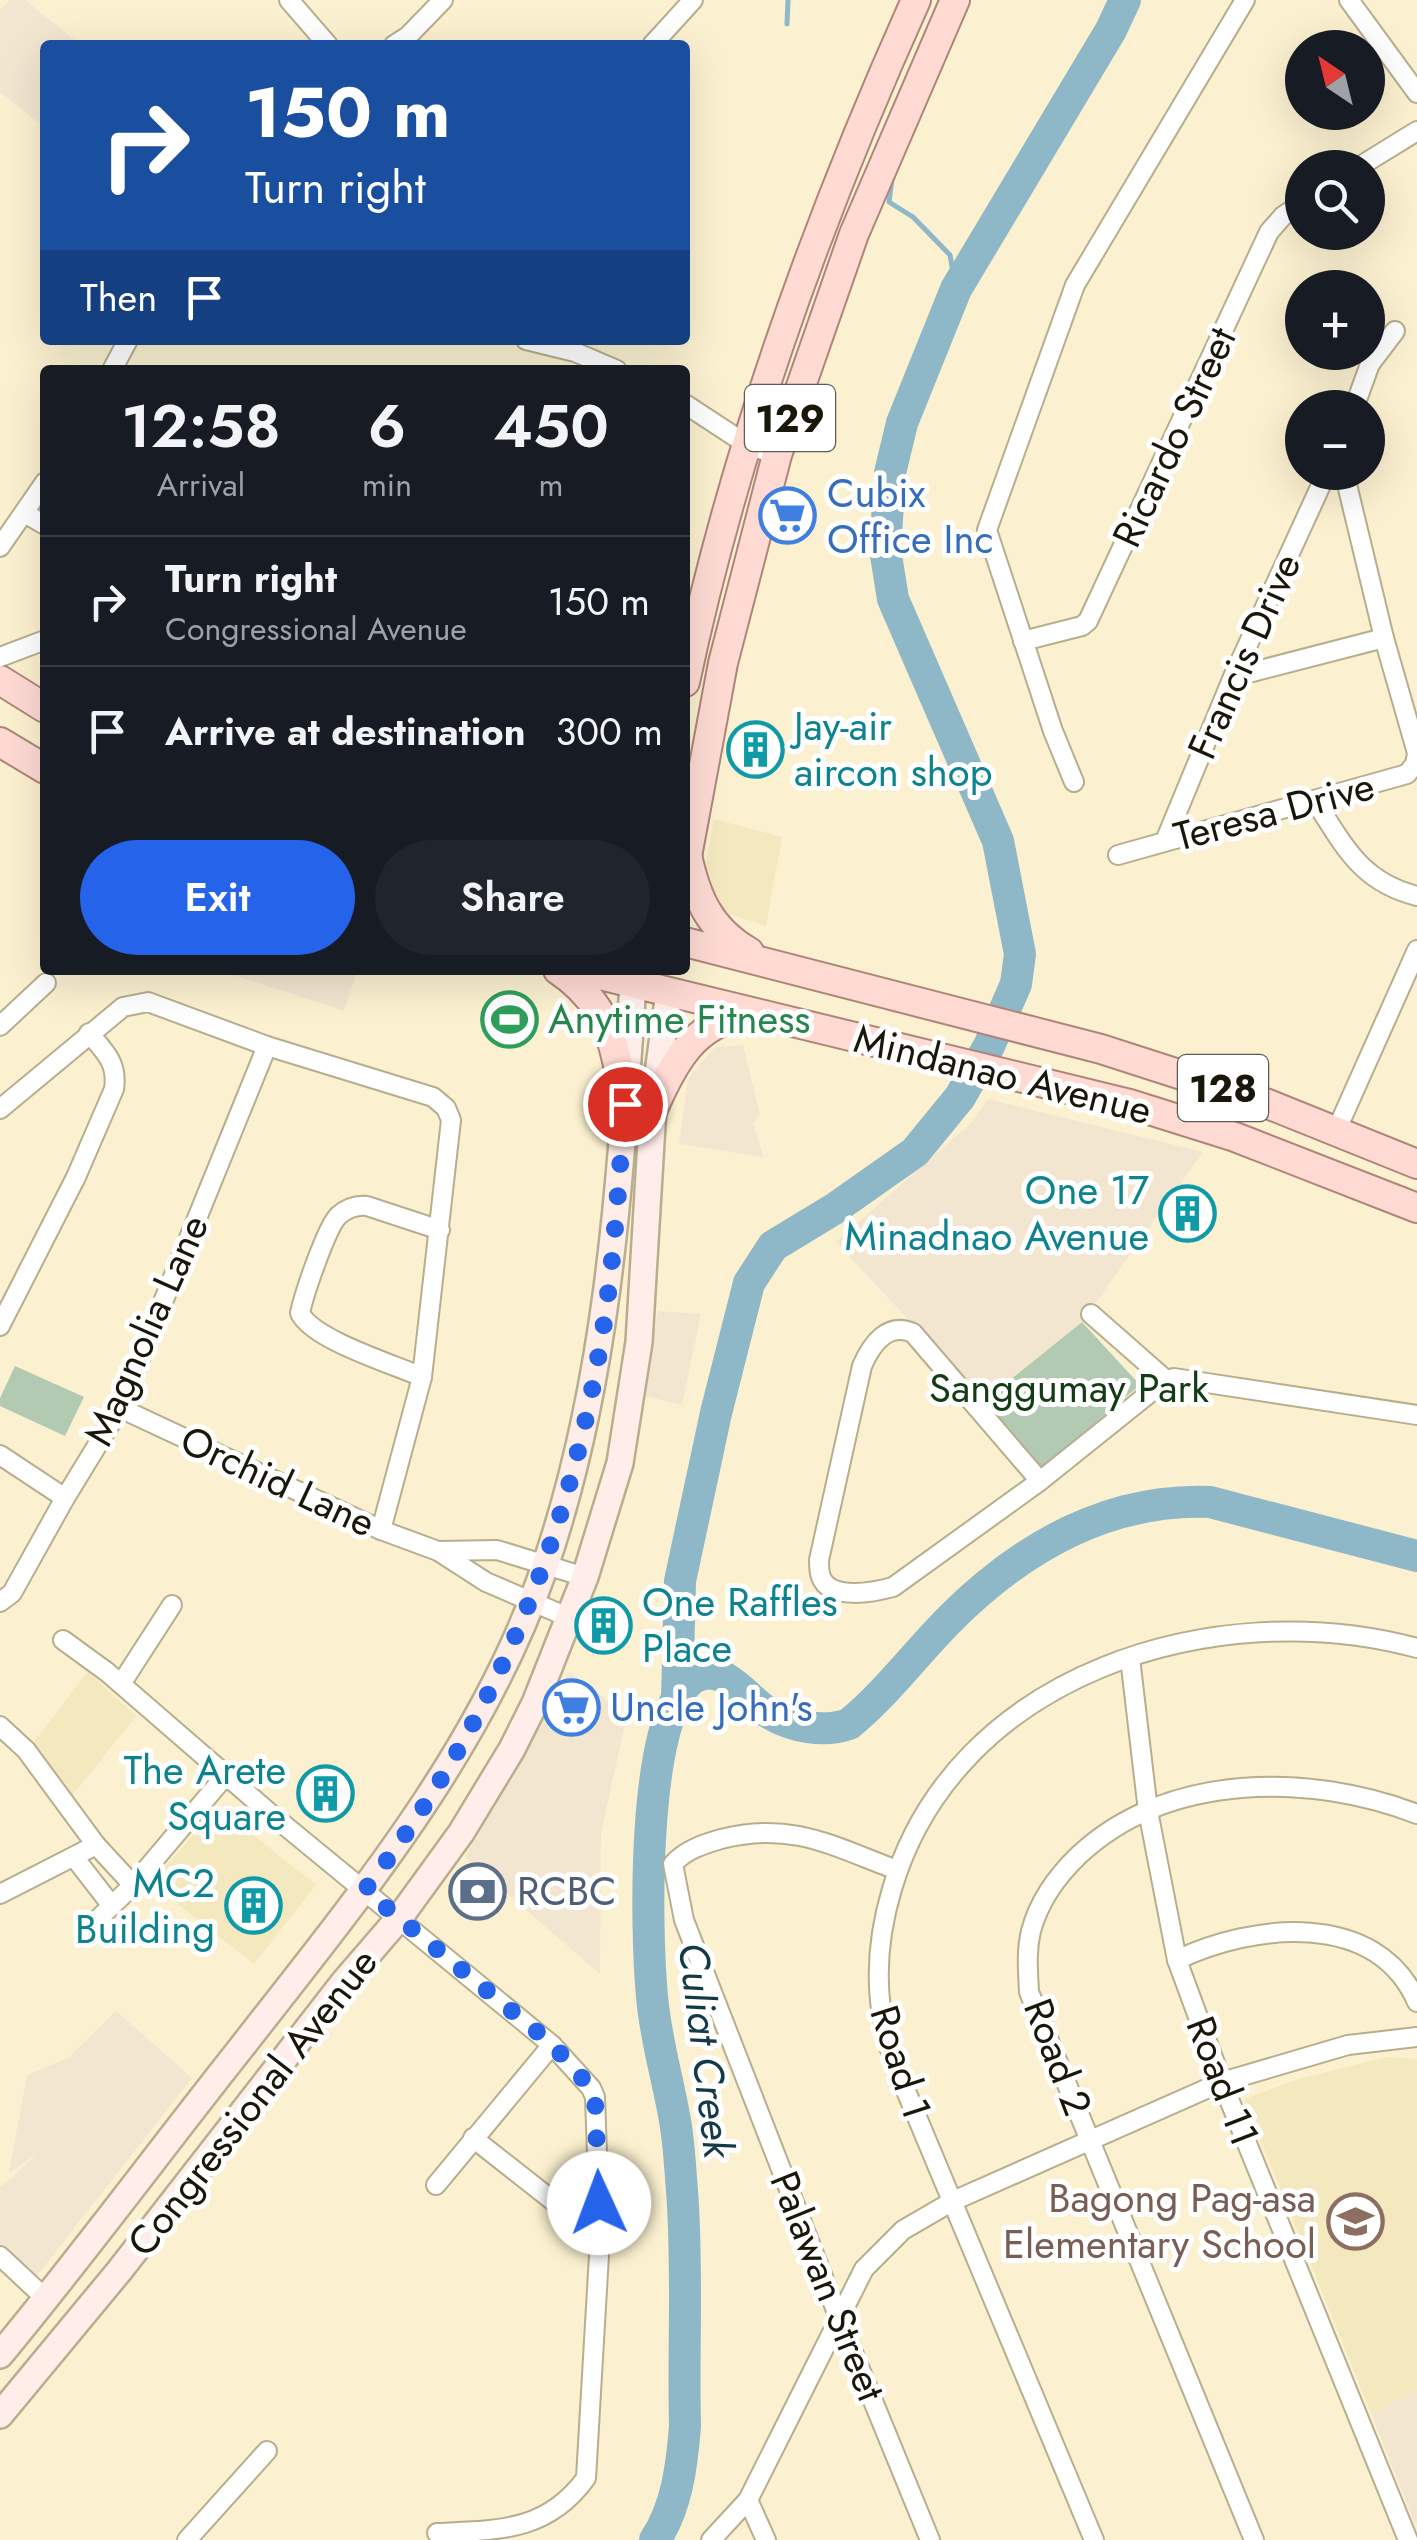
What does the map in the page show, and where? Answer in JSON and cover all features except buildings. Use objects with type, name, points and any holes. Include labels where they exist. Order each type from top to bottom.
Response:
[{"type":"main road","name":"129","points":[[690,661],[726,509],[812,246],[916,0]]},
{"type":"main road","name":"129","points":[[690,840],[724,663],[777,455],[854,234],[955,0]]},
{"type":"main road","points":[[0,680],[40,705]]},
{"type":"main road","points":[[0,742],[40,765]]},
{"type":"main road","points":[[690,873],[712,922],[734,942],[768,962]]},
{"type":"main road","name":"Mindanao Avenue","points":[[690,943],[1101,1049],[1253,1098],[1417,1164]]},
{"type":"main road","points":[[564,975],[584,990],[603,1015],[614,1042],[625,1104]]},
{"type":"main road","name":"Mindanao Avenue","points":[[634,977],[671,981],[754,1013],[1130,1104],[1234,1137],[1417,1208]]},
{"type":"main road","name":"Congressional Avenue","points":[[0,2356],[365,1890],[420,1813],[508,1658],[546,1565],[578,1457],[600,1350],[634,977]]},
{"type":"main road","name":"Congressional Avenue","points":[[0,2415],[400,1917],[461,1833],[512,1750],[535,1703],[585,1577],[620,1463],[638,1342],[653,1109],[671,981]]},
{"type":"main road","points":[[653,1109],[673,1065],[691,1041],[717,1022],[754,1013]]},
{"type":"main road","points":[[1234,1137],[1253,1098]]},
{"type":"street","points":[[290,0],[324,40]]},
{"type":"street","points":[[402,40],[443,0]]},
{"type":"street","points":[[657,40],[693,0]]},
{"type":"street","points":[[1074,782],[1052,730],[987,530],[1075,285],[1245,0]]},
{"type":"street","points":[[1348,0],[1417,93]]},
{"type":"street","points":[[1385,150],[1417,130]]},
{"type":"street","name":"Ricardo Street","points":[[1023,641],[1088,622],[1269,232],[1285,214]]},
{"type":"street","points":[[1361,390],[1370,364],[1395,331]]},
{"type":"street","points":[[570,346],[607,365]]},
{"type":"street","points":[[690,407],[746,444],[777,455]]},
{"type":"street","points":[[0,547],[40,490]]},
{"type":"street","name":"Francis Drive","points":[[1165,841],[1232,676],[1319,490]]},
{"type":"street","name":"Teresa Drive","points":[[1118,855],[1407,774],[1415,764],[1417,753],[1348,490]]},
{"type":"street","points":[[26,514],[40,522]]},
{"type":"street","points":[[1232,676],[1384,638]]},
{"type":"street","points":[[0,658],[40,642]]},
{"type":"street","points":[[1315,802],[1358,866],[1378,882],[1417,896]]},
{"type":"street","points":[[1337,1130],[1417,950]]},
{"type":"street","points":[[0,1026],[46,983]]},
{"type":"street","points":[[0,1108],[122,1006],[148,1002],[268,1046],[433,1098],[446,1108],[452,1120],[422,1377],[381,1530]]},
{"type":"street","points":[[0,1326],[76,1177],[114,1089],[113,1061],[88,1033]]},
{"type":"street","name":"Magnolia Lane","points":[[1,1602],[12,1593],[120,1408],[268,1046]]},
{"type":"street","points":[[422,1377],[318,1332],[300,1313],[333,1224],[346,1210],[356,1205],[367,1206],[440,1230]]},
{"type":"street","points":[[1091,1314],[1166,1380]]},
{"type":"street","points":[[1040,1481],[913,1332],[892,1330],[879,1338],[862,1366],[819,1560],[823,1582],[837,1590],[864,1593],[892,1587],[1040,1481],[1166,1380],[1174,1378],[1417,1414]]},
{"type":"street","name":"Orchid Lane","points":[[120,1408],[381,1530],[438,1552],[486,1582],[570,1618]]},
{"type":"street","points":[[0,1455],[64,1498]]},
{"type":"street","name":"Orchid Lane","points":[[438,1552],[497,1550],[585,1577]]},
{"type":"street","points":[[121,1684],[172,1605]]},
{"type":"street","name":"Road 1","points":[[1094,2540],[880,2020],[880,1944],[897,1870],[934,1797],[960,1764],[1021,1710],[1056,1689],[1130,1658],[1202,1639],[1274,1630],[1346,1633],[1417,1648]]},
{"type":"street","points":[[63,1640],[121,1684],[552,2044],[595,2097],[600,2238],[586,2478],[570,2500],[512,2529],[437,2533]]},
{"type":"street","name":"Road 11","points":[[1130,1658],[1148,1811],[1177,1960],[1222,2082],[1413,2540]]},
{"type":"street","points":[[0,1726],[26,1750],[96,1845],[133,1885]]},
{"type":"street","points":[[92,1925],[133,1885],[226,1775]]},
{"type":"street","name":"Road 2","points":[[1254,2540],[1029,1992],[1027,1956],[1031,1931],[1039,1907],[1072,1862],[1094,1841],[1148,1811],[1202,1795],[1282,1786],[1336,1791],[1417,1814]]},
{"type":"street","name":"Palawan Street","points":[[897,1870],[807,1837],[755,1830],[708,1843],[673,1864],[684,1920],[930,2540]]},
{"type":"street","points":[[0,1894],[96,1845]]},
{"type":"street","points":[[74,1856],[112,1906]]},
{"type":"street","points":[[1177,1960],[1197,1950],[1252,1935],[1306,1931],[1324,1934],[1357,1944],[1390,1964],[1417,2002]]},
{"type":"street","points":[[711,2540],[748,2500],[875,2255],[903,2230],[953,2202],[1222,2082],[1348,2045],[1417,2038]]},
{"type":"street","points":[[436,2184],[552,2044]]},
{"type":"street","points":[[473,2138],[600,2238]]},
{"type":"street","points":[[0,2256],[46,2299]]},
{"type":"street","points":[[187,2540],[267,2451]]},
{"type":"street","points":[[748,2500],[766,2540]]},
{"type":"shaded area","points":[[10,0],[25,0],[75,40],[40,40],[40,124],[0,92],[0,10]]},
{"type":"shaded area","points":[[714,819],[782,837],[766,926],[716,910],[702,884]]},
{"type":"shaded area","points":[[233,975],[356,975],[344,1011]]},
{"type":"shaded area","points":[[743,1045],[760,1114],[753,1124],[764,1157],[679,1144],[688,1079],[715,1047]]},
{"type":"shaded area","points":[[988,1099],[1203,1152],[1082,1322],[984,1401],[836,1242],[971,1123]]},
{"type":"shaded area","points":[[658,1311],[701,1314],[682,1405],[641,1395]]},
{"type":"shaded area","points":[[88,1672],[136,1716],[71,1797],[29,1748]]},
{"type":"shaded area","points":[[569,1672],[627,1715],[601,1833],[600,1974],[465,1857]]},
{"type":"shaded area","points":[[218,1807],[316,1885],[254,1964],[151,1883]]},
{"type":"shaded area","points":[[116,2011],[192,2078],[35,2278],[0,2245],[0,2188],[39,2153],[9,2173],[27,2075],[68,2058]]},
{"type":"shaded area","name":"Bagong Pag-asa Elementary School","points":[[1386,2057],[1417,2059],[1417,2392],[1371,2413],[1244,2099],[1298,2079]]},
{"type":"shaded area","points":[[1417,2392],[1417,2523],[1415,2524],[1371,2413]]},
{"type":"green space","name":"Sanggumay Park","points":[[1082,1322],[1140,1385],[1042,1468],[984,1401]]},
{"type":"green space","points":[[15,1366],[84,1397],[65,1436],[0,1406]]},
{"type":"waterway","points":[[787,24],[788,0]]},
{"type":"waterway","points":[[677,1698],[680,1581],[749,1283],[773,1246],[915,1152],[960,1097],[989,1046],[1016,984],[1020,954],[998,841],[893,599],[885,549],[890,473],[902,423],[956,289],[1111,30],[1125,0]]},
{"type":"waterway","points":[[892,179],[889,202],[913,217],[950,255],[956,289]]},
{"type":"waterway","name":"Culiat Creek","points":[[655,2540],[673,2500],[682,2456],[685,2279],[678,2143],[652,1996],[651,1829],[663,1736],[675,1701],[692,1679],[703,1674],[724,1677],[769,1713],[798,1725],[829,1728],[849,1724],[950,1619],[1006,1570],[1068,1532],[1136,1509],[1210,1502],[1417,1556]]},
{"type":"place","name":"Cubix Office Inc","points":[[788,516]]},
{"type":"place","name":"Jay-air aircon shop","points":[[755,749]]},
{"type":"place","name":"Anytime Fitness","points":[[509,1019]]},
{"type":"place","name":"One 17 Minadnao Avenue","points":[[1188,1213]]},
{"type":"place","name":"One Raffles Place","points":[[603,1625]]},
{"type":"place","name":"Uncle John's","points":[[571,1707]]},
{"type":"place","name":"The Arete Square","points":[[325,1793]]},
{"type":"place","name":"RCBC","points":[[478,1891]]},
{"type":"place","name":"MC2 Building","points":[[254,1906]]},
{"type":"place","name":"Bagong Pag-asa Elementary School","points":[[1355,2221]]},
{"type":"route","points":[[599,2203],[595,2097],[591,2088],[552,2044],[365,1890],[420,1813],[468,1734],[508,1658],[546,1565],[578,1457],[600,1350],[625,1104]]}]
